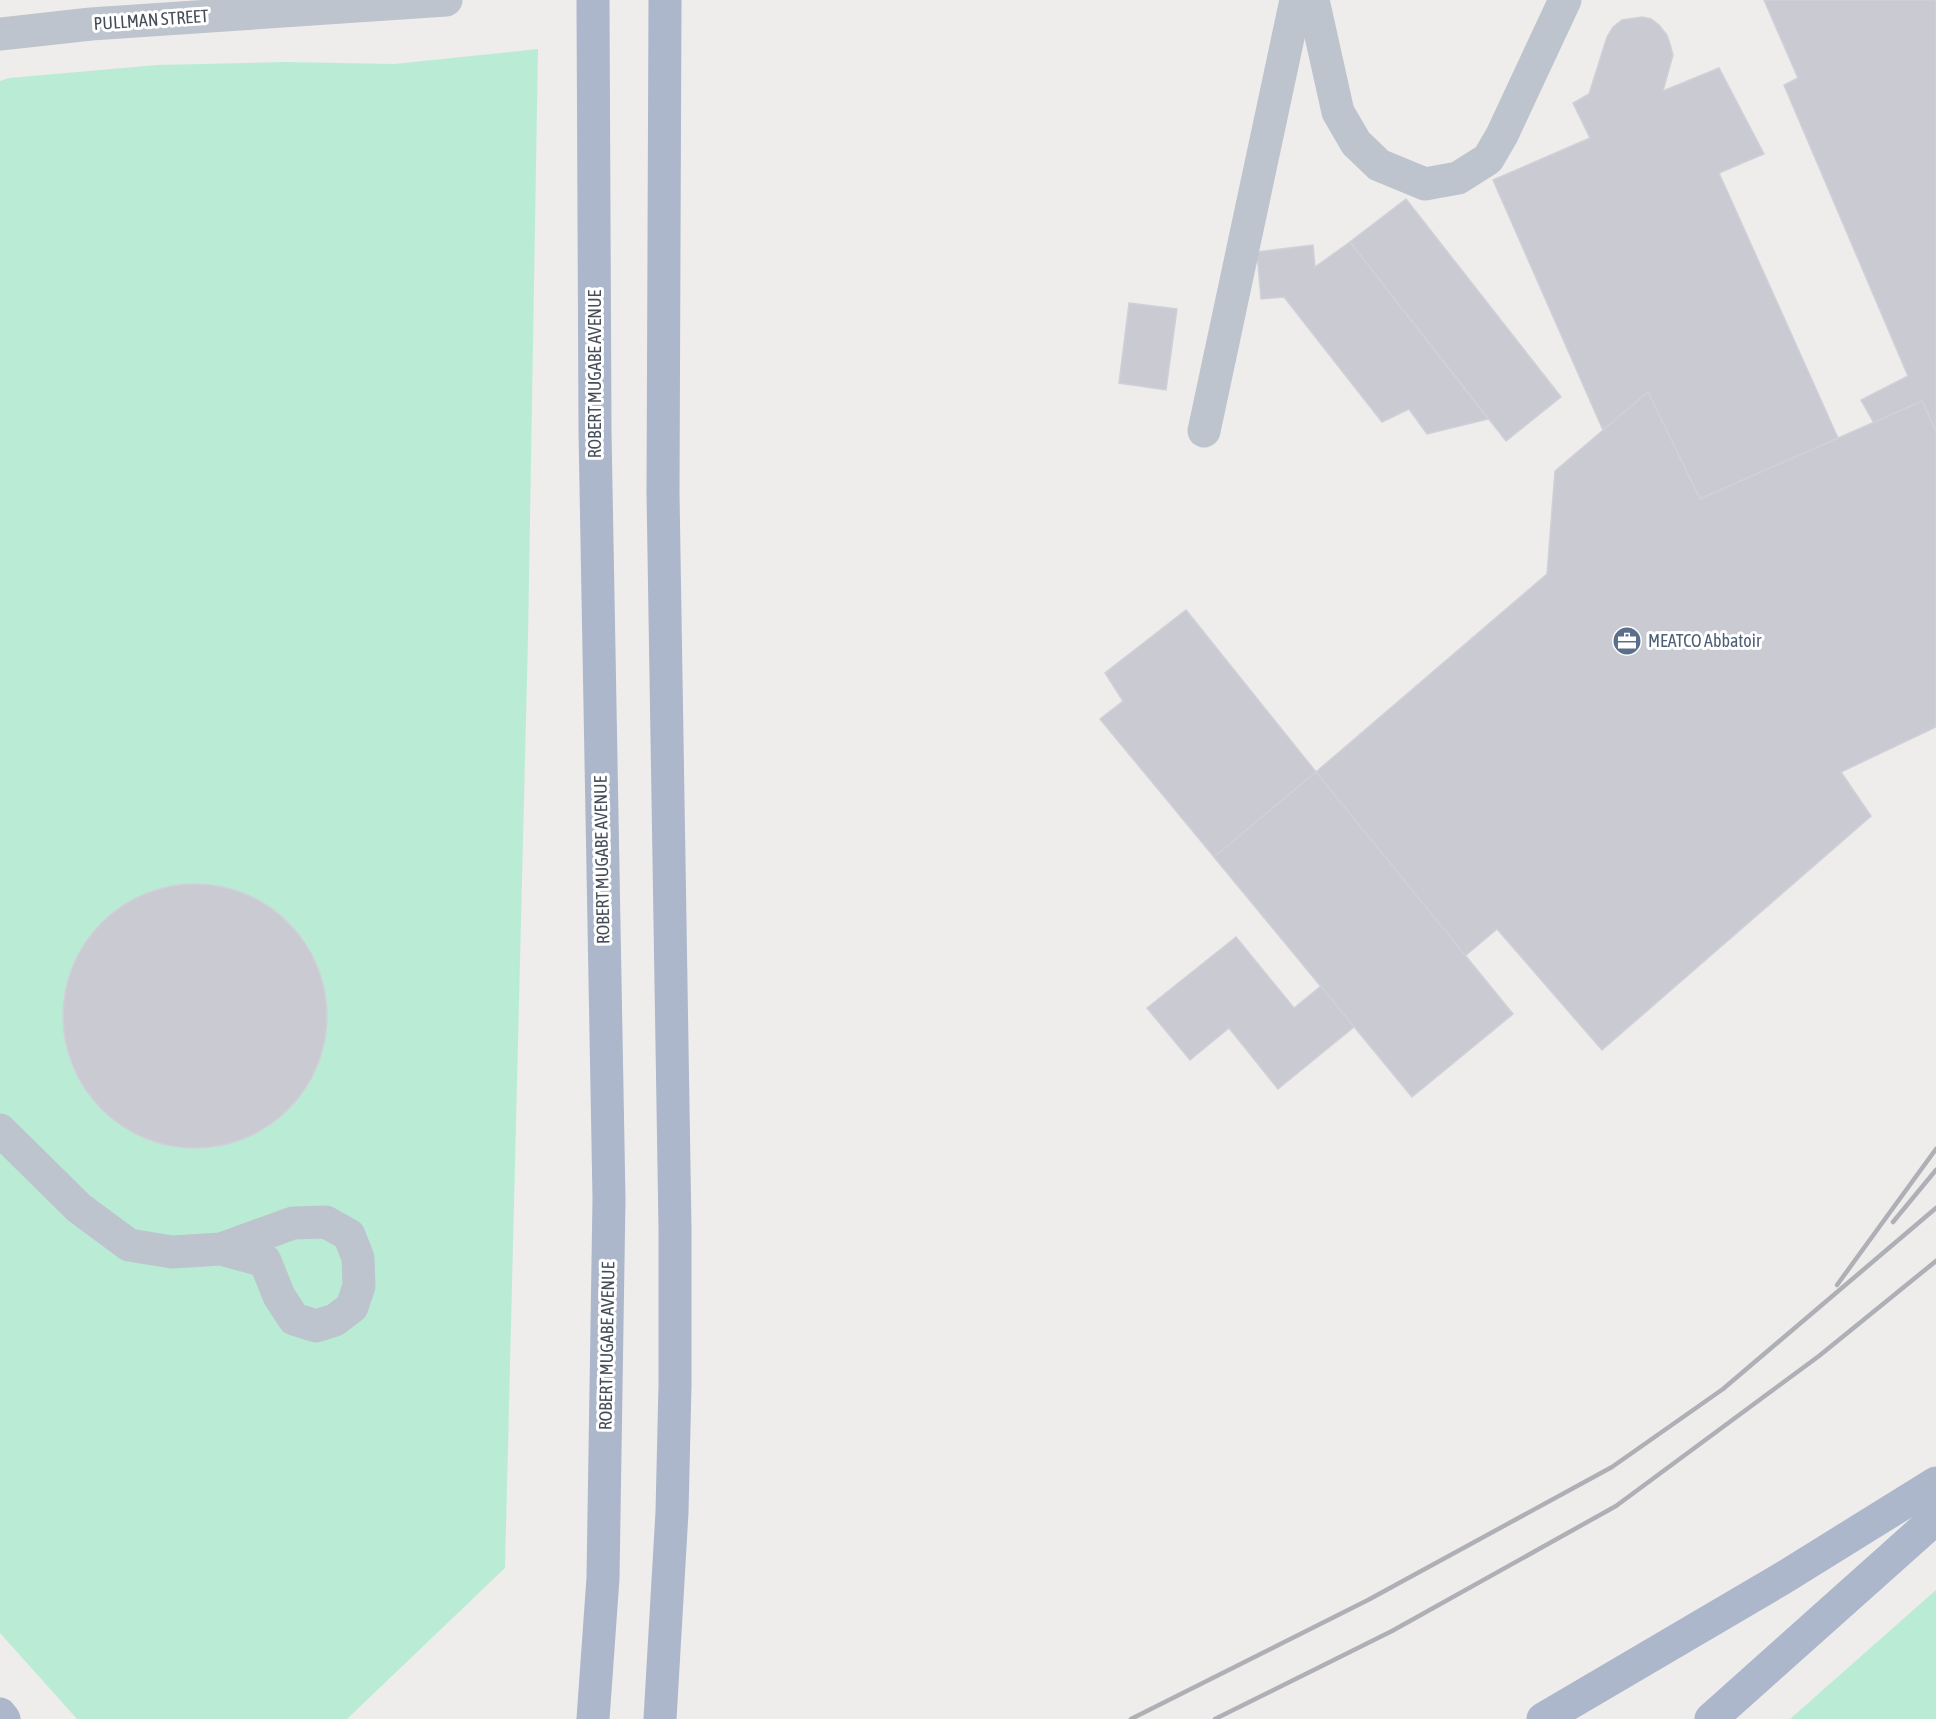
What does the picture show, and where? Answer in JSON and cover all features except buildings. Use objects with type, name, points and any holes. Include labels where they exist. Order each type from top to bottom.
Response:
[{"type":"main road","name":"ROBERT MUGABE AVENUE","points":[[592,0],[595,432],[609,1211],[603,1578],[593,1719]]},
{"type":"main road","points":[[660,1719],[672,1512],[675,1385],[663,492],[664,0]]},
{"type":"main road","points":[[1543,1719],[1783,1578],[1936,1483]]},
{"type":"main road","points":[[1711,1719],[1936,1518]]},
{"type":"main road","points":[[0,1714],[4,1719]]},
{"type":"street","name":"PULLMAN STREET","points":[[0,34],[320,4],[446,0]]},
{"type":"street","points":[[1204,431],[1296,0]]},
{"type":"street","points":[[1313,0],[1338,112],[1356,143],[1379,165],[1425,184],[1458,178],[1488,159],[1502,135],[1565,0]]},
{"type":"street","points":[[0,1130],[79,1208],[129,1245],[172,1252],[221,1249]]},
{"type":"green space","points":[[538,49],[528,638],[505,1568],[347,1719],[77,1719],[0,1633],[0,81],[9,78],[157,65],[285,62],[394,64]]},
{"type":"green space","points":[[1936,1590],[1936,1719],[1790,1719]]},
{"type":"railway","points":[[1837,1285],[1936,1149]]},
{"type":"railway","points":[[1893,1222],[1936,1170]]},
{"type":"railway","points":[[1131,1719],[1368,1600],[1612,1467],[1723,1389],[1936,1208]]},
{"type":"railway","points":[[1215,1719],[1392,1631],[1616,1506],[1819,1356],[1936,1261]]},
{"type":"place","name":"MEATCO Abbatoir","points":[[1627,641]]}]
